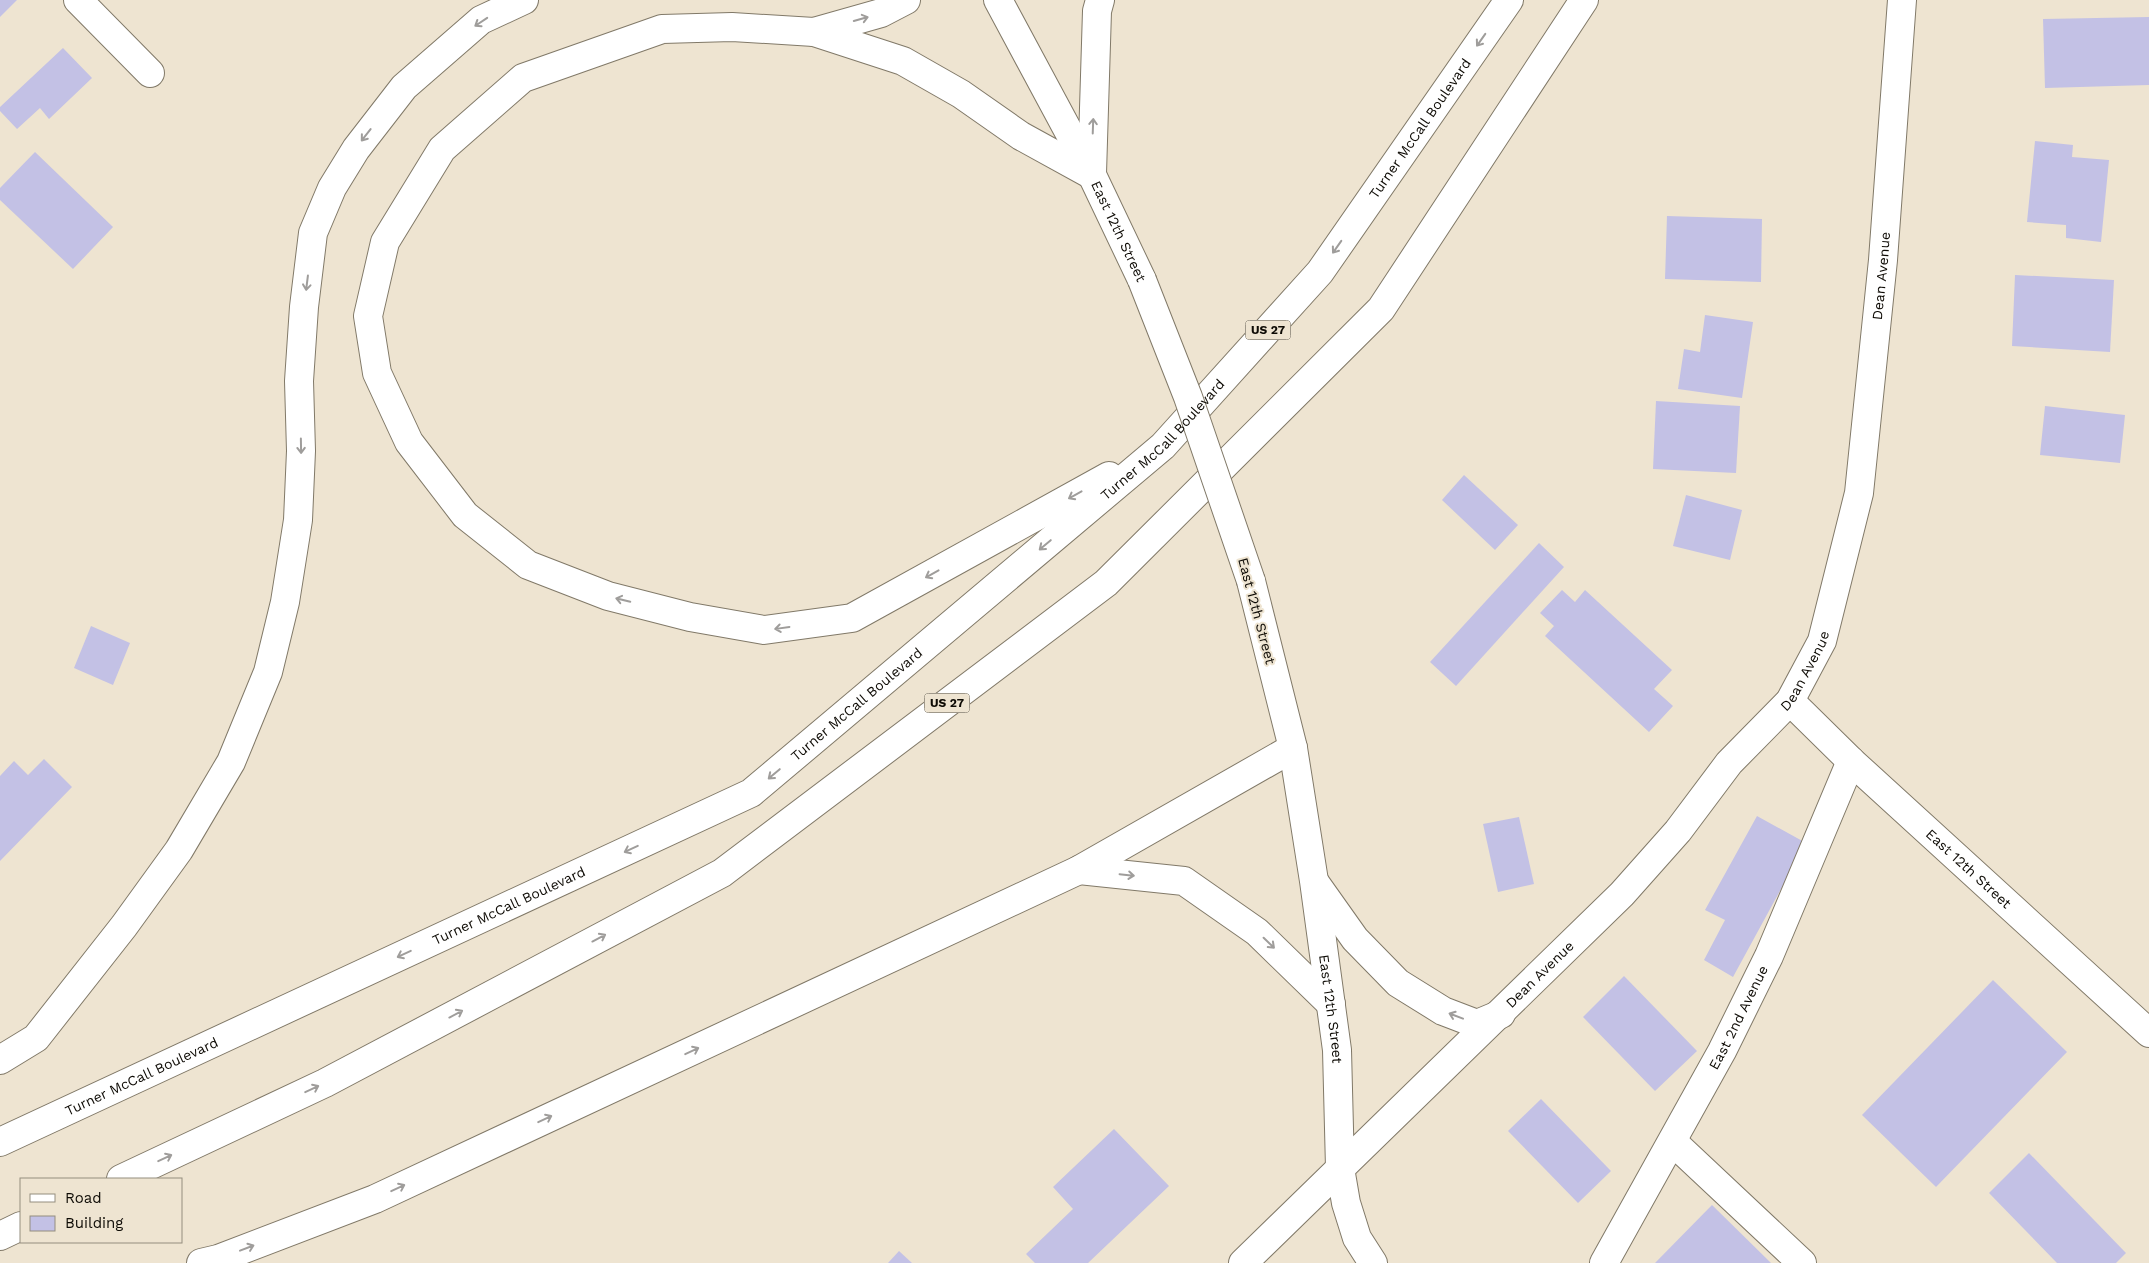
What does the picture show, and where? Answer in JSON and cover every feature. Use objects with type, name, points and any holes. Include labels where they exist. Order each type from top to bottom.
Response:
[{"type":"main road","points":[[78,0],[150,73]]},
{"type":"main road","points":[[0,1060],[36,1038],[124,926],[179,850],[231,762],[268,672],[285,602],[298,520],[301,451],[299,381],[304,307],[313,233],[332,188],[356,149],[404,87],[481,20],[524,0]]},
{"type":"main road","points":[[814,32],[881,13],[906,0]]},
{"type":"main road","name":"East 12th Street","points":[[998,0],[1092,175],[1142,280],[1188,397],[1251,581],[1293,748],[1314,881],[1337,1050],[1340,1168],[1346,1203],[1357,1238],[1373,1263]]},
{"type":"main road","points":[[1100,0],[1097,11],[1092,175],[1022,136],[961,94],[903,62],[814,32],[732,27],[662,29],[523,78],[442,149],[385,242],[368,316],[377,373],[409,442],[465,515],[528,565],[608,596],[690,617],[764,630],[852,618],[1163,446]]},
{"type":"main road","name":"Turner McCall Boulevard","points":[[0,1142],[750,793],[1163,446],[1320,272],[1509,0]]},
{"type":"main road","name":"US 27","points":[[123,1178],[324,1083],[722,873],[1106,583],[1381,309],[1584,0]]},
{"type":"main road","name":"Dean Avenue","points":[[1243,1263],[1501,1014],[1622,894],[1678,830],[1729,763],[1790,701],[1822,641],[1859,493],[1883,260],[1902,0]]},
{"type":"main road","name":"East 12th Street","points":[[1790,701],[1851,761],[2149,1033]]},
{"type":"main road","points":[[200,1263],[218,1259],[375,1199],[1079,870],[1293,748]]},
{"type":"main road","name":"East 2nd Avenue","points":[[1604,1263],[1722,1051],[1769,956],[1851,761]]},
{"type":"main road","points":[[1079,870],[1184,881],[1257,932],[1331,1004]]},
{"type":"main road","points":[[1314,881],[1355,938],[1398,983],[1443,1011],[1477,1024],[1501,1014]]},
{"type":"main road","points":[[1673,1142],[1802,1263]]},
{"type":"main road","points":[[0,1236],[20,1226]]},
{"type":"building","points":[[0,0],[17,0],[0,17]]},
{"type":"building","points":[[2149,17],[2149,85],[2045,88],[2043,19]]},
{"type":"building","points":[[63,48],[92,78],[49,119],[40,108],[17,129],[0,111],[0,107]]},
{"type":"building","points":[[2035,141],[2073,145],[2072,157],[2109,160],[2101,242],[2066,238],[2066,225],[2027,222]]},
{"type":"building","points":[[35,152],[113,227],[73,269],[0,200],[0,188]]},
{"type":"building","points":[[1667,216],[1762,219],[1761,282],[1665,279]]},
{"type":"building","points":[[2015,275],[2114,280],[2110,352],[2012,346]]},
{"type":"building","points":[[1705,315],[1753,322],[1742,398],[1678,389],[1684,349],[1700,352]]},
{"type":"building","points":[[1656,401],[1740,406],[1736,473],[1653,469]]},
{"type":"building","points":[[2045,406],[2125,415],[2120,463],[2040,455]]},
{"type":"building","points":[[1464,475],[1518,525],[1495,550],[1442,500]]},
{"type":"building","points":[[1686,495],[1742,510],[1730,560],[1673,546]]},
{"type":"building","points":[[1539,543],[1564,567],[1456,686],[1430,662]]},
{"type":"building","points":[[1562,590],[1575,602],[1585,590],[1672,670],[1654,689],[1673,706],[1649,732],[1545,636],[1554,626],[1540,613]]},
{"type":"building","points":[[91,626],[130,643],[113,685],[74,668]]},
{"type":"building","points":[[44,759],[72,787],[0,861],[0,776],[14,761],[28,775]]},
{"type":"building","points":[[1757,816],[1806,843],[1733,977],[1704,960],[1725,920],[1705,910]]},
{"type":"building","points":[[1519,817],[1534,884],[1498,892],[1483,824]]},
{"type":"building","points":[[1624,976],[1697,1051],[1655,1091],[1583,1017]]},
{"type":"building","points":[[1993,980],[2067,1052],[1936,1187],[1862,1115]]},
{"type":"building","points":[[1541,1099],[1611,1171],[1578,1203],[1508,1131]]},
{"type":"building","points":[[1114,1129],[1169,1186],[1088,1263],[1035,1263],[1026,1254],[1073,1209],[1053,1187]]},
{"type":"building","points":[[2029,1153],[2126,1253],[2116,1263],[2057,1263],[1989,1193]]},
{"type":"building","points":[[1712,1205],[1771,1263],[1655,1263]]},
{"type":"building","points":[[899,1251],[912,1263],[888,1263]]}]
